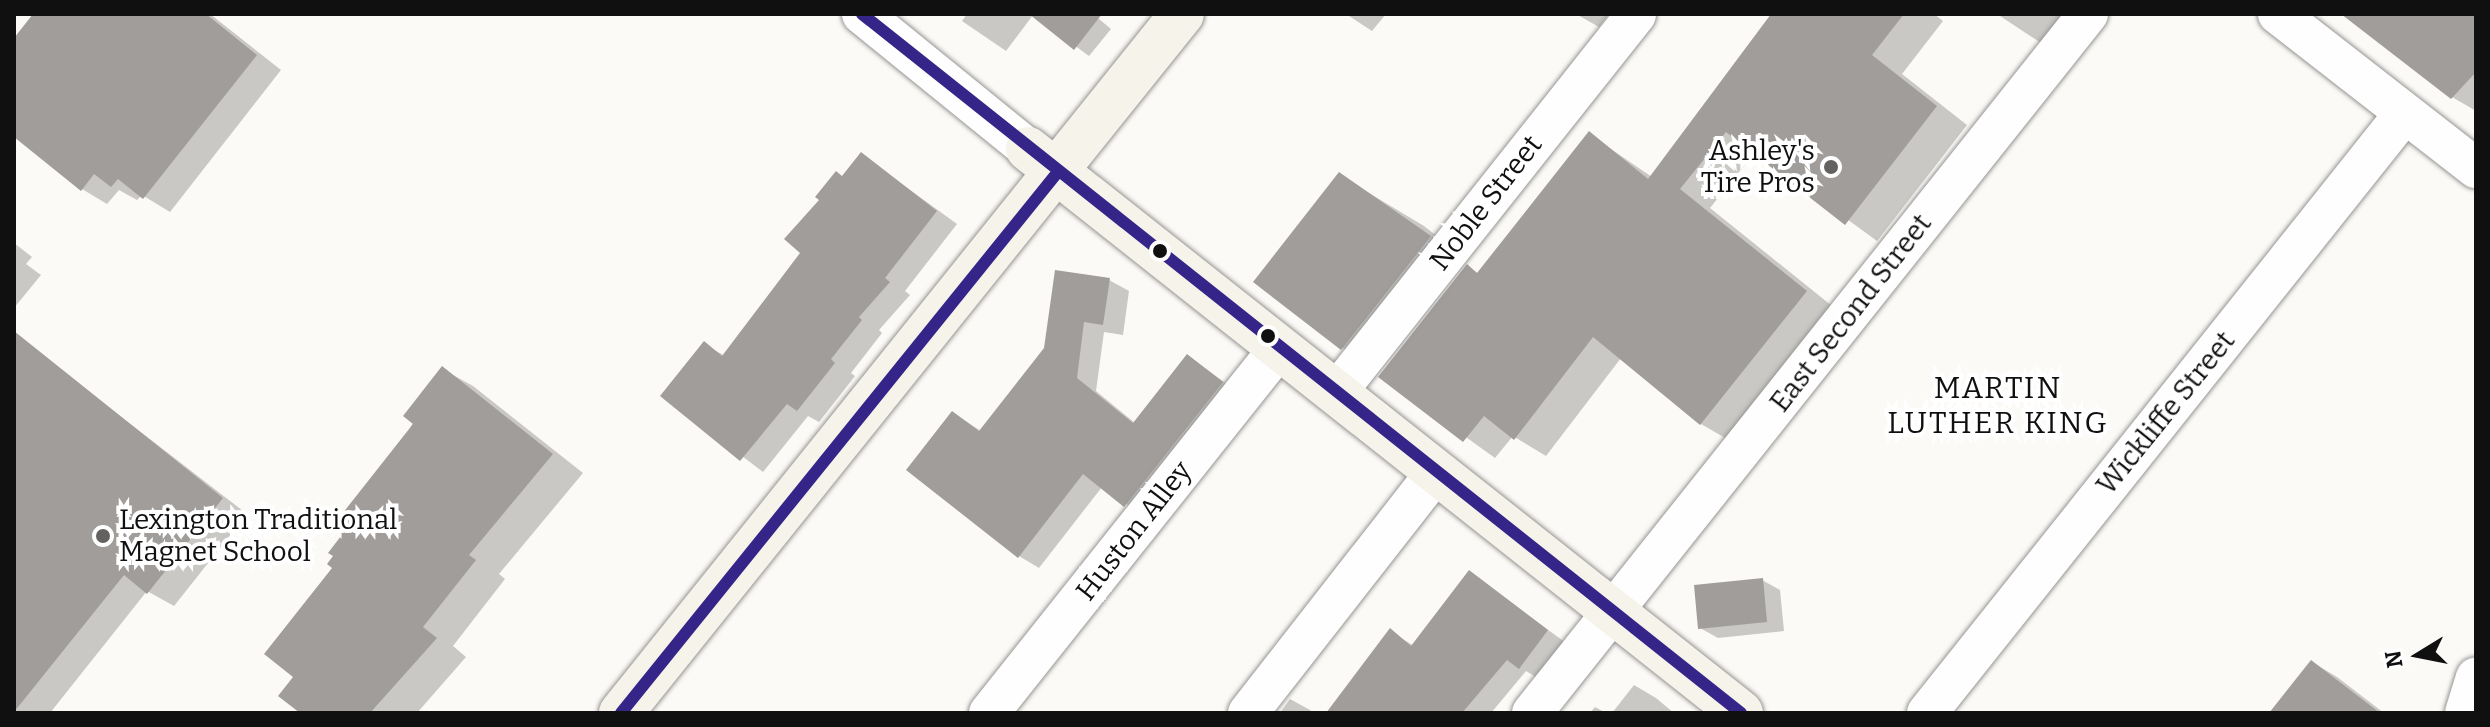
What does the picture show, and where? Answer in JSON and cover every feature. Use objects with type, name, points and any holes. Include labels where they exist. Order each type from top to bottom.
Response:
[{"type":"main road","points":[[621,713],[1042,161],[1182,14]]},
{"type":"main road","points":[[1042,161],[1741,713]]},
{"type":"street","points":[[862,14],[1042,161]]},
{"type":"street","name":"Noble Street","points":[[1336,393],[1636,14]]},
{"type":"street","name":"East Second Street","points":[[1532,713],[2088,14]]},
{"type":"street","points":[[2278,14],[2476,168]]},
{"type":"street","name":"Wickliffe Street","points":[[1927,713],[2405,113]]},
{"type":"street","name":"Huston Alley","points":[[989,713],[1279,348]]},
{"type":"street","points":[[1248,713],[1436,472]]},
{"type":"street","points":[[2465,713],[2476,678]]},
{"type":"building","points":[[33,14],[206,14],[257,55],[143,199],[118,179],[111,187],[94,174],[81,191],[14,137],[14,38]]},
{"type":"building","points":[[1029,14],[1102,14],[1074,50]]},
{"type":"building","points":[[1771,14],[1904,14],[1872,55],[1937,106],[1845,225],[1726,132],[1680,189],[1807,291],[1700,425],[1593,337],[1514,440],[1484,416],[1463,442],[1378,377],[1467,264],[1477,273],[1589,131],[1648,179]]},
{"type":"building","points":[[2341,14],[2476,14],[2476,72],[2451,99]]},
{"type":"building","points":[[861,152],[937,211],[885,278],[890,282],[859,317],[862,320],[831,359],[835,363],[797,411],[787,404],[740,461],[660,396],[704,341],[722,356],[800,253],[784,239],[819,200],[815,197],[836,171],[842,176]]},
{"type":"building","points":[[1339,172],[1431,236],[1341,350],[1253,282]]},
{"type":"building","points":[[1055,270],[1110,278],[1103,325],[1084,322],[1077,378],[1133,423],[1187,354],[1223,382],[1124,507],[1083,474],[1018,558],[906,470],[952,411],[979,431],[1044,348]]},
{"type":"building","name":"Lexington Traditional Magnet School","points":[[14,331],[223,498],[147,594],[124,575],[14,712]]},
{"type":"building","points":[[442,366],[553,454],[469,555],[476,560],[423,627],[437,638],[370,713],[300,713],[278,696],[293,677],[264,654],[332,568],[327,564],[333,556],[328,553],[341,536],[331,528],[413,424],[403,416]]},
{"type":"building","points":[[1469,570],[1548,630],[1519,669],[1507,660],[1462,713],[1326,713],[1390,628],[1411,646]]},
{"type":"building","points":[[1763,578],[1767,622],[1698,629],[1694,585]]},
{"type":"building","points":[[2311,660],[2380,713],[2269,713]]},
{"type":"transit line","points":[[862,14],[1741,713]]},
{"type":"transit line","points":[[621,713],[1057,173]]},
{"type":"place","name":"Ashley's Tire Pros","points":[[1831,167]]},
{"type":"place","name":"Lexington Traditional Magnet School","points":[[103,536]]},
{"type":"district","name":"MARTIN LUTHER KING","points":[[1998,405]]}]
